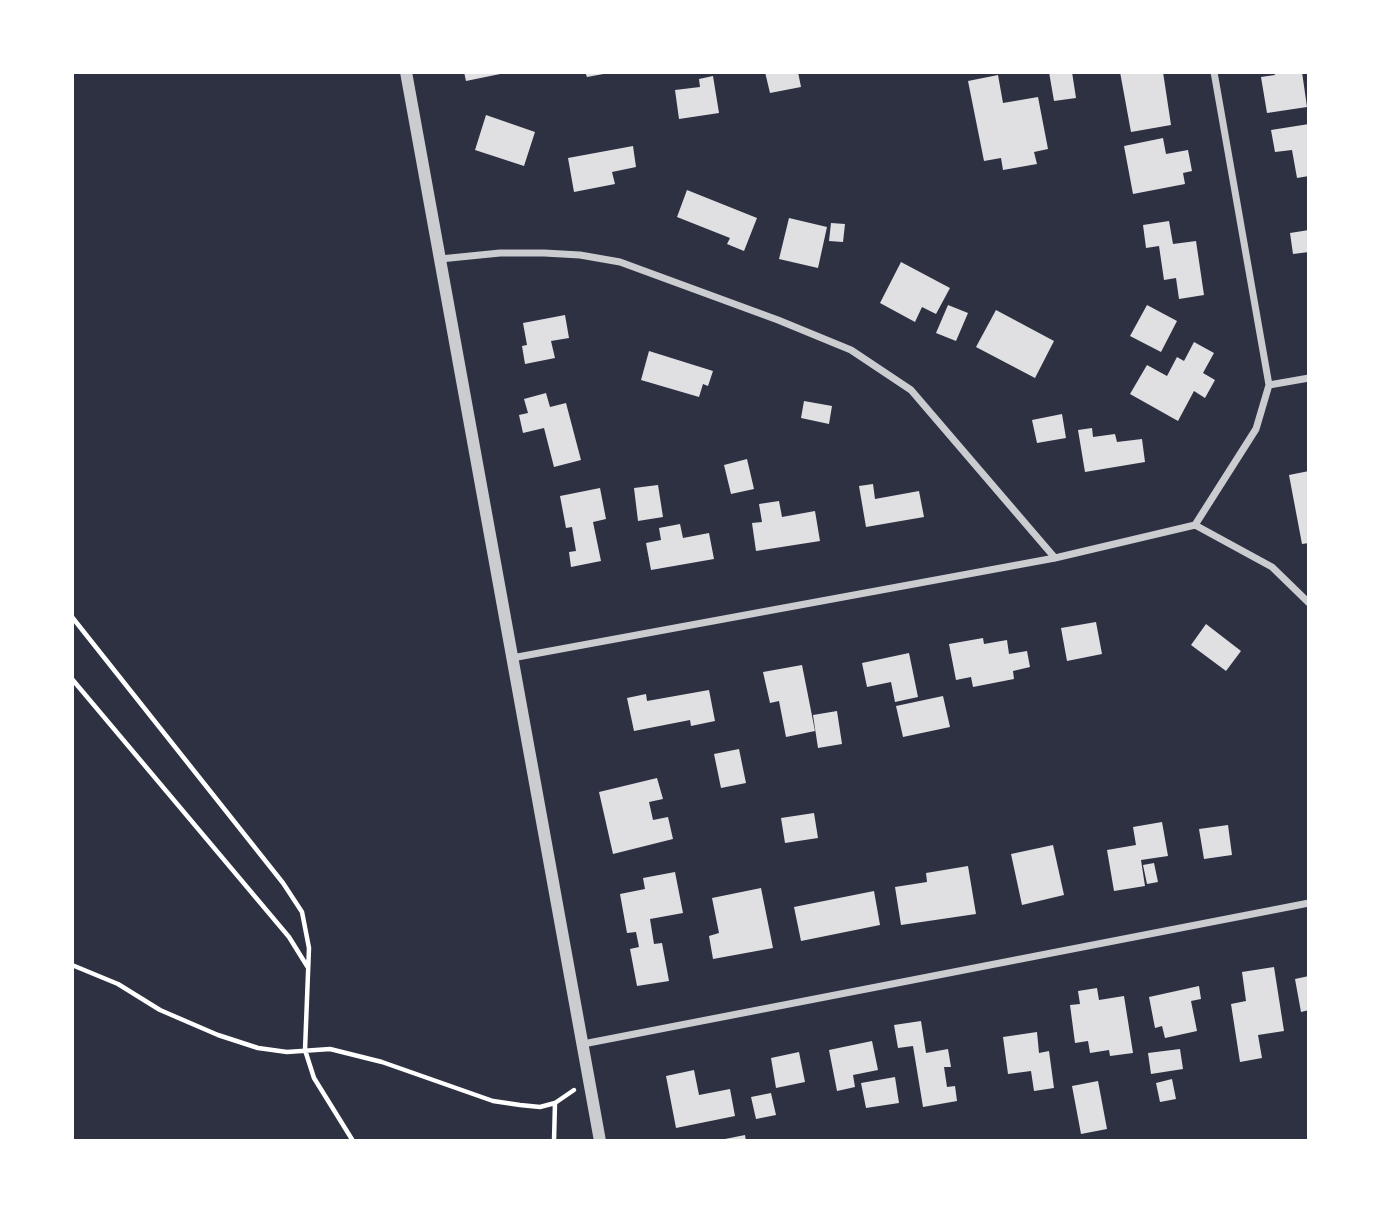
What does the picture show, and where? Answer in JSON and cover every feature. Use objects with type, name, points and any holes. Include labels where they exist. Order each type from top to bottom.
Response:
[{"type":"street","points":[[406,72],[600,1141]]},
{"type":"street","points":[[1195,525],[1256,429],[1269,385],[1214,72]]},
{"type":"street","points":[[440,259],[500,253],[533,253],[580,255],[620,262],[851,350],[911,390],[1055,558]]},
{"type":"street","points":[[1269,385],[1309,377]]},
{"type":"street","points":[[512,659],[1055,558],[1195,525],[1272,567],[1309,603]]},
{"type":"street","points":[[583,1044],[1309,903]]},
{"type":"path","points":[[72,617],[302,912],[309,948],[305,1050],[314,1078],[353,1141]]},
{"type":"path","points":[[72,679],[289,937],[307,967]]},
{"type":"path","points":[[72,965],[118,984],[160,1010],[218,1035],[258,1048],[288,1052],[330,1049],[382,1062],[493,1101],[540,1107],[555,1103],[554,1141]]},
{"type":"building","points":[[464,72],[505,72],[505,73],[466,81]]},
{"type":"building","points":[[585,72],[609,72],[609,73],[587,77]]},
{"type":"building","points":[[765,72],[798,72],[801,87],[770,93]]},
{"type":"building","points":[[1049,72],[1072,72],[1076,98],[1054,101]]},
{"type":"building","points":[[1120,72],[1163,72],[1171,125],[1131,132]]},
{"type":"building","points":[[1274,72],[1302,72],[1307,107],[1267,113],[1261,77],[1275,75]]},
{"type":"building","points":[[998,75],[1003,103],[1038,97],[1048,149],[1034,152],[1037,164],[1003,170],[1001,158],[984,161],[968,81]]},
{"type":"building","points":[[713,76],[719,113],[679,119],[675,90],[700,87],[699,79]]},
{"type":"building","points":[[486,115],[535,132],[524,166],[475,150]]},
{"type":"building","points":[[1309,124],[1309,176],[1297,178],[1292,150],[1275,152],[1271,130]]},
{"type":"building","points":[[1163,138],[1166,154],[1188,150],[1192,171],[1183,173],[1185,184],[1133,194],[1124,146]]},
{"type":"building","points":[[633,146],[636,167],[612,172],[615,184],[574,192],[568,158]]},
{"type":"building","points":[[687,190],[757,218],[744,251],[727,244],[730,238],[677,217]]},
{"type":"building","points":[[789,218],[827,227],[818,268],[779,259]]},
{"type":"building","points":[[1169,221],[1173,244],[1196,241],[1204,295],[1179,299],[1176,278],[1164,280],[1159,246],[1146,248],[1143,225]]},
{"type":"building","points":[[831,223],[845,224],[843,242],[829,241]]},
{"type":"building","points":[[1309,230],[1309,252],[1293,254],[1290,233]]},
{"type":"building","points":[[901,262],[950,288],[936,314],[922,307],[915,322],[880,303]]},
{"type":"building","points":[[948,305],[968,313],[956,341],[936,333]]},
{"type":"building","points":[[1147,305],[1177,321],[1161,352],[1130,336]]},
{"type":"building","points":[[996,310],[1054,341],[1035,378],[976,347]]},
{"type":"building","points":[[565,315],[569,338],[551,341],[555,358],[525,364],[522,346],[527,345],[523,323]]},
{"type":"building","points":[[1194,342],[1214,353],[1203,373],[1215,380],[1205,398],[1194,391],[1178,421],[1130,394],[1147,365],[1167,376],[1177,357],[1184,361]]},
{"type":"building","points":[[649,351],[713,371],[708,386],[703,384],[699,397],[641,380]]},
{"type":"building","points":[[546,393],[550,407],[566,403],[581,460],[554,467],[544,428],[523,433],[519,415],[528,413],[524,399]]},
{"type":"building","points":[[804,401],[832,406],[829,424],[801,418]]},
{"type":"building","points":[[1062,414],[1066,438],[1037,443],[1032,420]]},
{"type":"building","points":[[1092,428],[1093,437],[1115,434],[1117,442],[1142,439],[1145,462],[1085,472],[1078,430]]},
{"type":"building","points":[[747,459],[754,489],[731,494],[724,465]]},
{"type":"building","points":[[1309,471],[1309,543],[1302,544],[1289,475]]},
{"type":"building","points":[[873,484],[875,499],[919,491],[924,517],[866,527],[859,486]]},
{"type":"building","points":[[658,485],[663,517],[638,521],[634,488]]},
{"type":"building","points":[[600,488],[606,519],[593,522],[601,561],[571,567],[569,552],[576,551],[572,527],[566,528],[560,496]]},
{"type":"building","points":[[779,501],[782,517],[815,511],[820,541],[756,551],[752,523],[762,522],[759,504]]},
{"type":"building","points":[[680,524],[683,538],[709,533],[714,559],[651,570],[646,543],[661,540],[659,528]]},
{"type":"building","points":[[1096,622],[1102,654],[1067,661],[1061,628]]},
{"type":"building","points":[[1206,624],[1241,651],[1226,671],[1191,645]]},
{"type":"building","points":[[983,638],[984,644],[1007,640],[1009,654],[1027,651],[1030,667],[1013,671],[1014,679],[973,687],[971,677],[956,680],[949,644]]},
{"type":"building","points":[[909,653],[918,697],[895,702],[891,682],[867,687],[862,663]]},
{"type":"building","points":[[802,665],[815,731],[786,737],[779,701],[770,703],[763,672]]},
{"type":"building","points":[[709,690],[715,721],[691,726],[690,720],[634,731],[627,698],[646,694],[647,701]]},
{"type":"building","points":[[943,696],[950,727],[903,737],[896,706]]},
{"type":"building","points":[[837,711],[842,744],[818,748],[813,715]]},
{"type":"building","points":[[739,749],[746,783],[721,788],[714,754]]},
{"type":"building","points":[[657,778],[663,799],[649,802],[653,820],[668,817],[673,839],[613,854],[599,792]]},
{"type":"building","points":[[814,813],[818,838],[785,843],[781,818]]},
{"type":"building","points":[[1162,822],[1168,856],[1141,860],[1145,886],[1114,891],[1107,850],[1136,845],[1133,827]]},
{"type":"building","points":[[1228,825],[1232,855],[1204,859],[1199,829]]},
{"type":"building","points":[[1053,845],[1064,895],[1022,905],[1011,854]]},
{"type":"building","points":[[1154,863],[1158,882],[1147,884],[1143,865]]},
{"type":"building","points":[[968,866],[976,914],[901,925],[895,887],[927,882],[926,873]]},
{"type":"building","points":[[675,872],[683,913],[650,919],[654,944],[662,943],[669,981],[637,986],[630,949],[639,947],[636,932],[627,933],[620,894],[645,889],[643,878]]},
{"type":"building","points":[[761,888],[773,948],[713,959],[709,936],[719,933],[712,898]]},
{"type":"building","points":[[874,891],[880,925],[801,941],[794,907]]},
{"type":"building","points":[[1274,967],[1284,1031],[1258,1035],[1262,1058],[1240,1062],[1231,1004],[1246,1001],[1242,972]]},
{"type":"building","points":[[1309,976],[1309,1010],[1301,1012],[1295,979]]},
{"type":"building","points":[[1199,986],[1201,999],[1191,1001],[1197,1031],[1165,1038],[1162,1026],[1155,1028],[1149,997]]},
{"type":"building","points":[[1097,988],[1099,1000],[1124,996],[1133,1053],[1110,1056],[1109,1050],[1090,1053],[1088,1041],[1075,1043],[1070,1005],[1080,1004],[1078,991]]},
{"type":"building","points":[[921,1021],[926,1053],[948,1049],[951,1067],[944,1067],[947,1087],[955,1086],[957,1101],[923,1107],[913,1046],[898,1048],[894,1025]]},
{"type":"building","points":[[1037,1032],[1039,1053],[1049,1051],[1054,1088],[1034,1091],[1031,1071],[1008,1074],[1003,1037]]},
{"type":"building","points":[[872,1041],[878,1070],[853,1075],[855,1087],[837,1091],[829,1050]]},
{"type":"building","points":[[1180,1049],[1183,1069],[1151,1074],[1148,1053]]},
{"type":"building","points":[[799,1052],[805,1082],[776,1088],[771,1058]]},
{"type":"building","points":[[694,1070],[699,1095],[730,1089],[735,1116],[676,1128],[666,1076]]},
{"type":"building","points":[[895,1077],[899,1103],[866,1108],[861,1083]]},
{"type":"building","points":[[1172,1079],[1176,1099],[1160,1102],[1156,1083]]},
{"type":"building","points":[[1098,1081],[1107,1129],[1081,1134],[1072,1086]]},
{"type":"building","points":[[771,1093],[776,1115],[756,1119],[751,1097]]},
{"type":"building","points":[[745,1135],[746,1141],[720,1141],[720,1140]]}]
